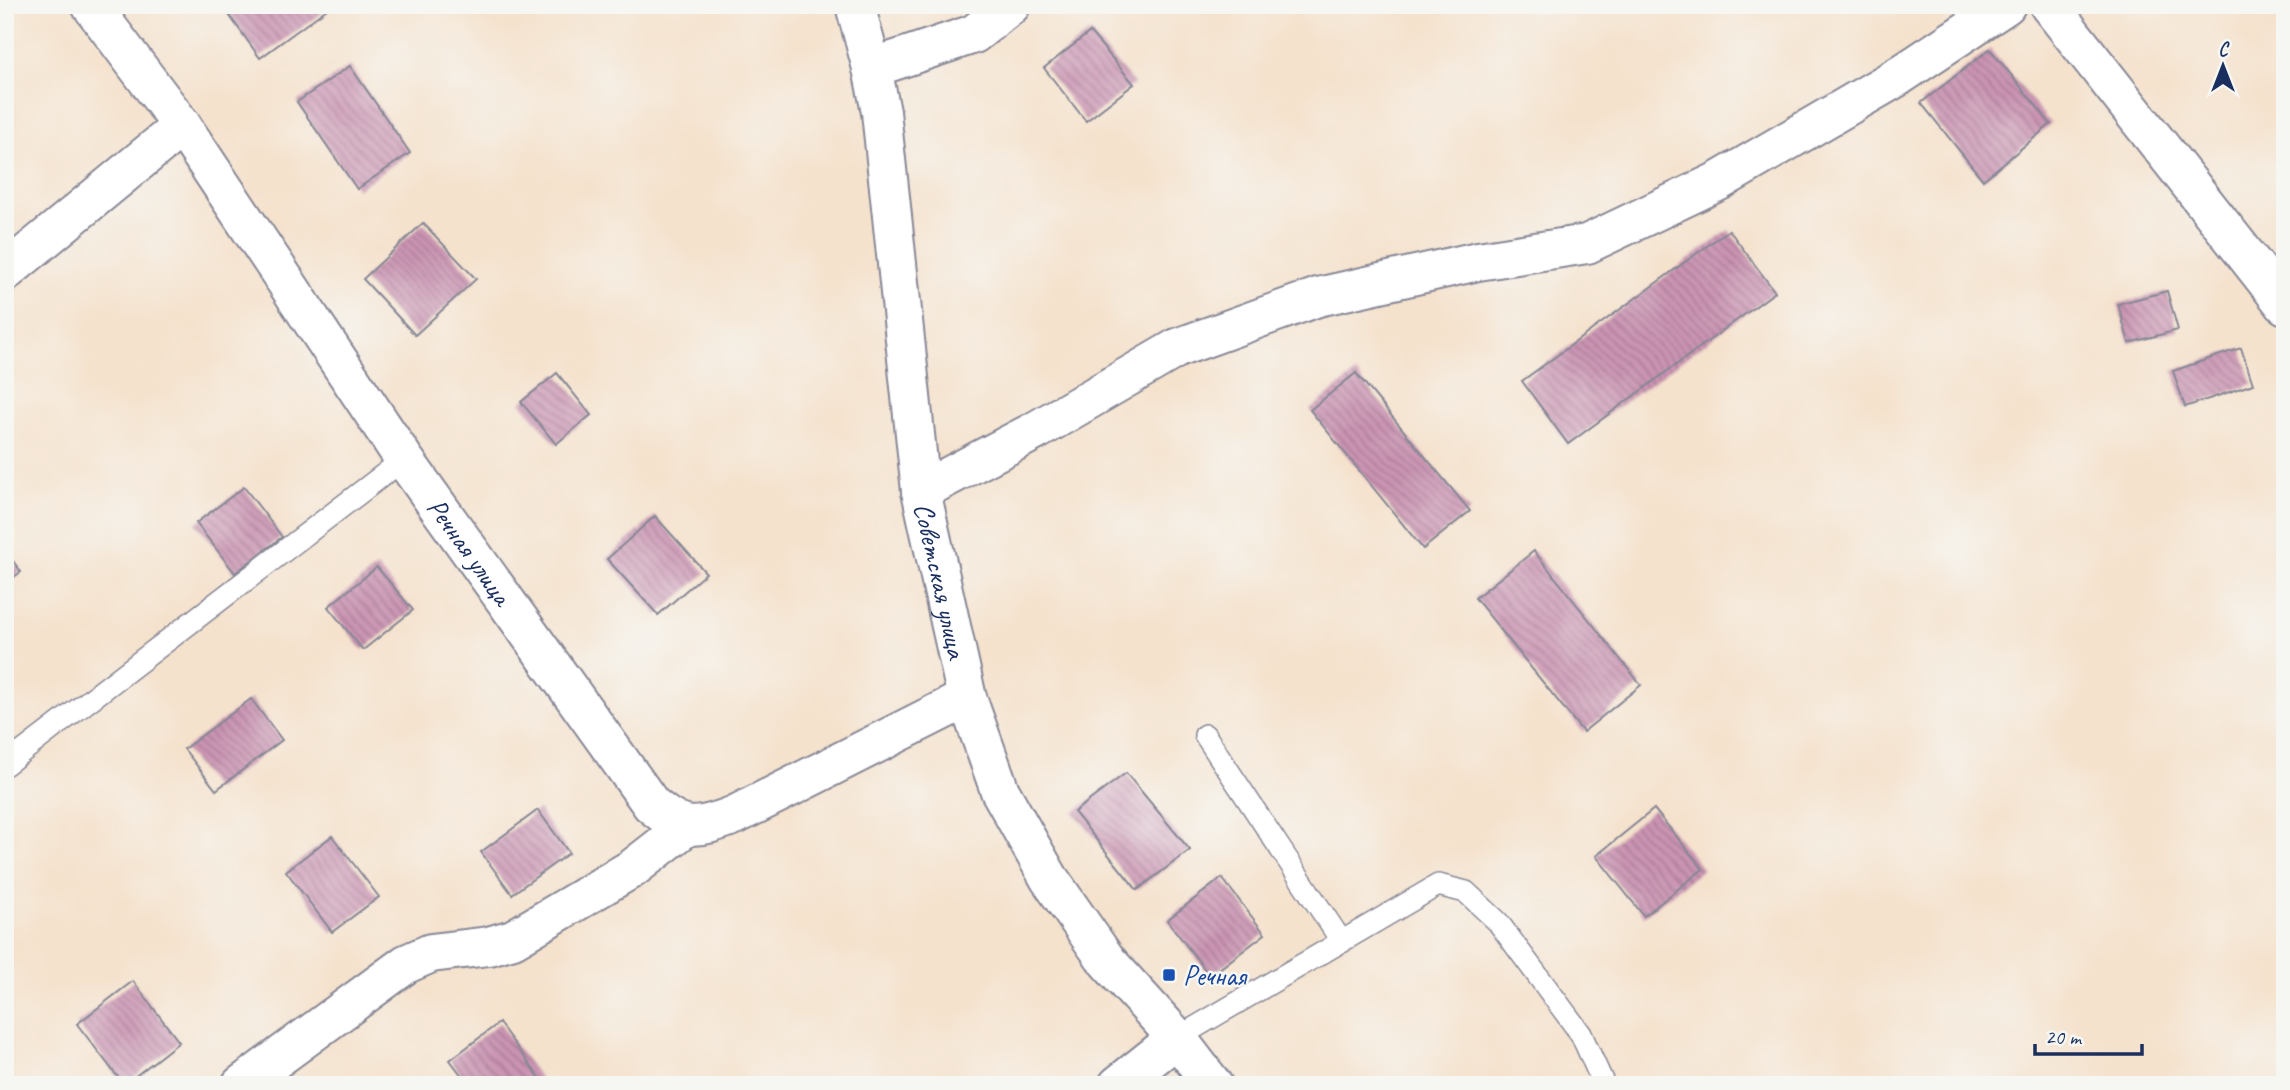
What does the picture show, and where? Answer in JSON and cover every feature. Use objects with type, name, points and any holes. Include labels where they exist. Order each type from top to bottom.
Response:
[{"type":"street","name":"Речная улица","points":[[91,5],[182,126],[404,459],[651,804],[668,819],[687,827]]},
{"type":"street","name":"Советская улица","points":[[855,5],[881,112],[921,491],[967,698],[1000,791],[1049,878],[1107,961],[1177,1038],[1213,1085]]},
{"type":"street","points":[[872,68],[974,34],[1011,5]]},
{"type":"street","points":[[921,491],[1037,430],[1177,348],[1318,297],[1478,261],[1587,244],[1719,181],[1899,76],[2006,5]]},
{"type":"street","points":[[2049,5],[2285,305]]},
{"type":"street","points":[[5,272],[182,126]]},
{"type":"street","points":[[241,1085],[406,964],[431,953],[489,946],[513,939],[633,868],[687,827],[710,825],[735,815],[967,698]]},
{"type":"street","points":[[1118,1085],[1177,1038]]},
{"type":"lane","points":[[5,765],[404,459]]},
{"type":"lane","points":[[1205,735],[1342,942]]},
{"type":"lane","points":[[1177,1038],[1438,886],[1466,892],[1498,922],[1581,1034],[1604,1085]]},
{"type":"building","points":[[222,5],[325,5],[327,9],[260,58]]},
{"type":"building","points":[[1090,32],[1134,84],[1086,121],[1044,68]]},
{"type":"building","points":[[1990,49],[2051,124],[1983,180],[1921,103]]},
{"type":"building","points":[[350,66],[410,153],[357,189],[297,102]]},
{"type":"building","points":[[423,223],[476,279],[415,335],[363,279]]},
{"type":"building","points":[[1729,230],[1775,292],[1568,444],[1522,381]]},
{"type":"building","points":[[2167,291],[2178,330],[2129,343],[2118,304]]},
{"type":"building","points":[[2241,348],[2253,384],[2185,407],[2173,371]]},
{"type":"building","points":[[557,373],[591,415],[556,444],[521,402]]},
{"type":"building","points":[[1356,373],[1470,511],[1423,549],[1310,410]]},
{"type":"building","points":[[244,487],[282,537],[235,573],[196,523]]},
{"type":"building","points":[[655,516],[706,573],[658,615],[607,559]]},
{"type":"building","points":[[5,550],[21,572],[5,583]]},
{"type":"building","points":[[1534,551],[1641,685],[1583,732],[1475,598]]},
{"type":"building","points":[[377,567],[413,610],[363,650],[328,607]]},
{"type":"building","points":[[251,699],[282,740],[216,790],[184,749]]},
{"type":"building","points":[[1126,773],[1190,850],[1137,890],[1074,812]]},
{"type":"building","points":[[1654,809],[1703,869],[1644,916],[1596,856]]},
{"type":"building","points":[[538,810],[569,853],[512,894],[481,852]]},
{"type":"building","points":[[332,836],[379,897],[332,932],[286,871]]},
{"type":"building","points":[[1222,878],[1265,934],[1210,976],[1167,920]]},
{"type":"building","points":[[133,981],[179,1042],[124,1085],[77,1024]]},
{"type":"building","points":[[499,1023],[545,1085],[469,1085],[450,1060]]},
{"type":"place","name":"Речная","points":[[1169,975]]}]
